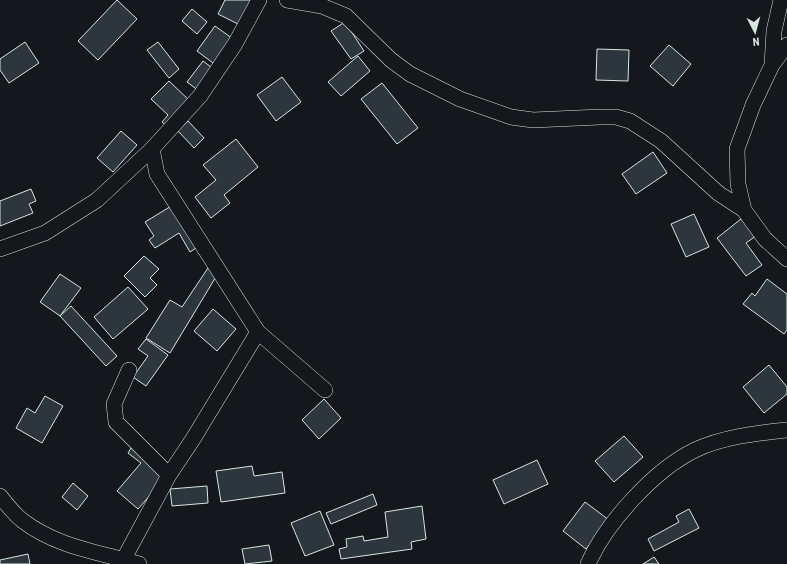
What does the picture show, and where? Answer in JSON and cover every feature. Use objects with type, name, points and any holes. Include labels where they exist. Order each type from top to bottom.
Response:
[{"type":"street","points":[[0,249],[45,233],[97,200],[152,149],[200,96],[235,44],[259,0]]},
{"type":"street","points":[[287,0],[322,6],[346,16],[391,60],[410,74],[460,99],[511,117],[533,120],[616,117],[630,121],[649,132],[718,193],[744,210],[765,239],[787,259]]},
{"type":"street","points":[[772,64],[774,31],[781,0]]},
{"type":"street","points":[[744,210],[738,184],[737,149],[753,106],[772,64],[787,45]]},
{"type":"street","points":[[152,149],[157,174],[258,332],[325,390]]},
{"type":"street","points":[[0,496],[22,520],[40,532],[79,549],[128,563],[169,475],[193,439],[258,332]]},
{"type":"street","points":[[129,370],[114,404],[116,422],[169,475]]},
{"type":"street","points":[[588,564],[596,547],[613,522],[641,492],[672,463],[696,450],[722,442],[759,433],[787,430]]},
{"type":"building","points":[[117,0],[137,19],[98,60],[78,41]]},
{"type":"building","points":[[225,0],[253,0],[240,25],[218,14]]},
{"type":"building","points":[[192,9],[207,22],[197,34],[182,21]]},
{"type":"building","points":[[345,22],[364,51],[351,59],[331,31]]},
{"type":"building","points":[[215,26],[236,41],[217,66],[197,51]]},
{"type":"building","points":[[25,42],[39,63],[9,83],[0,70],[0,59]]},
{"type":"building","points":[[158,42],[179,69],[169,78],[147,50]]},
{"type":"building","points":[[669,45],[691,64],[673,86],[650,66]]},
{"type":"building","points":[[597,49],[629,50],[628,81],[596,80]]},
{"type":"building","points":[[358,56],[370,71],[341,96],[328,82]]},
{"type":"building","points":[[203,61],[215,70],[199,91],[187,82]]},
{"type":"building","points":[[282,77],[301,102],[276,121],[257,95]]},
{"type":"building","points":[[169,81],[193,104],[169,128],[162,122],[168,115],[151,99]]},
{"type":"building","points":[[382,83],[418,128],[397,144],[361,99]]},
{"type":"building","points":[[188,121],[204,138],[194,148],[178,131]]},
{"type":"building","points":[[121,131],[137,145],[113,172],[97,158]]},
{"type":"building","points":[[236,139],[258,167],[224,195],[230,203],[211,218],[195,197],[216,180],[203,165]]},
{"type":"building","points":[[653,152],[667,173],[636,194],[622,174]]},
{"type":"building","points":[[31,189],[36,201],[29,204],[33,213],[0,226],[0,201]]},
{"type":"building","points":[[173,205],[199,246],[190,252],[179,233],[155,248],[149,240],[154,236],[145,222]]},
{"type":"building","points":[[694,214],[709,247],[686,257],[671,224]]},
{"type":"building","points":[[746,215],[760,233],[746,243],[762,265],[746,276],[717,238]]},
{"type":"building","points":[[144,256],[159,269],[150,278],[157,285],[145,297],[124,276]]},
{"type":"building","points":[[210,265],[217,275],[170,353],[146,338],[170,300],[182,307]]},
{"type":"building","points":[[60,274],[81,288],[60,316],[40,302]]},
{"type":"building","points":[[767,279],[787,294],[787,330],[784,334],[743,304],[752,293],[755,296]]},
{"type":"building","points":[[128,287],[148,309],[113,339],[94,317]]},
{"type":"building","points":[[71,306],[117,356],[106,366],[60,316]]},
{"type":"building","points":[[213,309],[236,329],[217,351],[194,331]]},
{"type":"building","points":[[146,339],[168,355],[146,386],[133,377],[148,356],[138,349]]},
{"type":"building","points":[[769,365],[787,387],[787,394],[764,413],[743,387]]},
{"type":"building","points":[[45,396],[63,406],[42,443],[16,428],[27,408],[35,413]]},
{"type":"building","points":[[324,399],[341,418],[319,439],[302,420]]},
{"type":"building","points":[[624,436],[643,457],[614,482],[595,461]]},
{"type":"building","points":[[131,448],[166,477],[138,509],[117,491],[141,463],[128,453]]},
{"type":"building","points":[[537,460],[548,484],[504,504],[493,480]]},
{"type":"building","points":[[252,466],[254,476],[282,472],[285,493],[221,502],[216,471]]},
{"type":"building","points":[[73,483],[88,496],[77,510],[62,497]]},
{"type":"building","points":[[207,486],[208,503],[172,506],[170,489]]},
{"type":"building","points":[[373,494],[377,505],[331,524],[326,513]]},
{"type":"building","points":[[585,502],[609,520],[586,549],[563,531]]},
{"type":"building","points":[[422,506],[426,539],[411,542],[412,549],[341,559],[339,549],[347,547],[346,539],[363,536],[364,541],[388,537],[385,512]]},
{"type":"building","points":[[689,509],[699,528],[654,551],[648,539],[679,522],[676,516]]},
{"type":"building","points":[[320,511],[334,545],[305,556],[291,523]]},
{"type":"building","points":[[269,545],[272,561],[245,564],[242,549]]},
{"type":"building","points":[[28,554],[30,564],[0,564],[0,560]]},
{"type":"building","points":[[654,557],[659,564],[643,564]]}]
